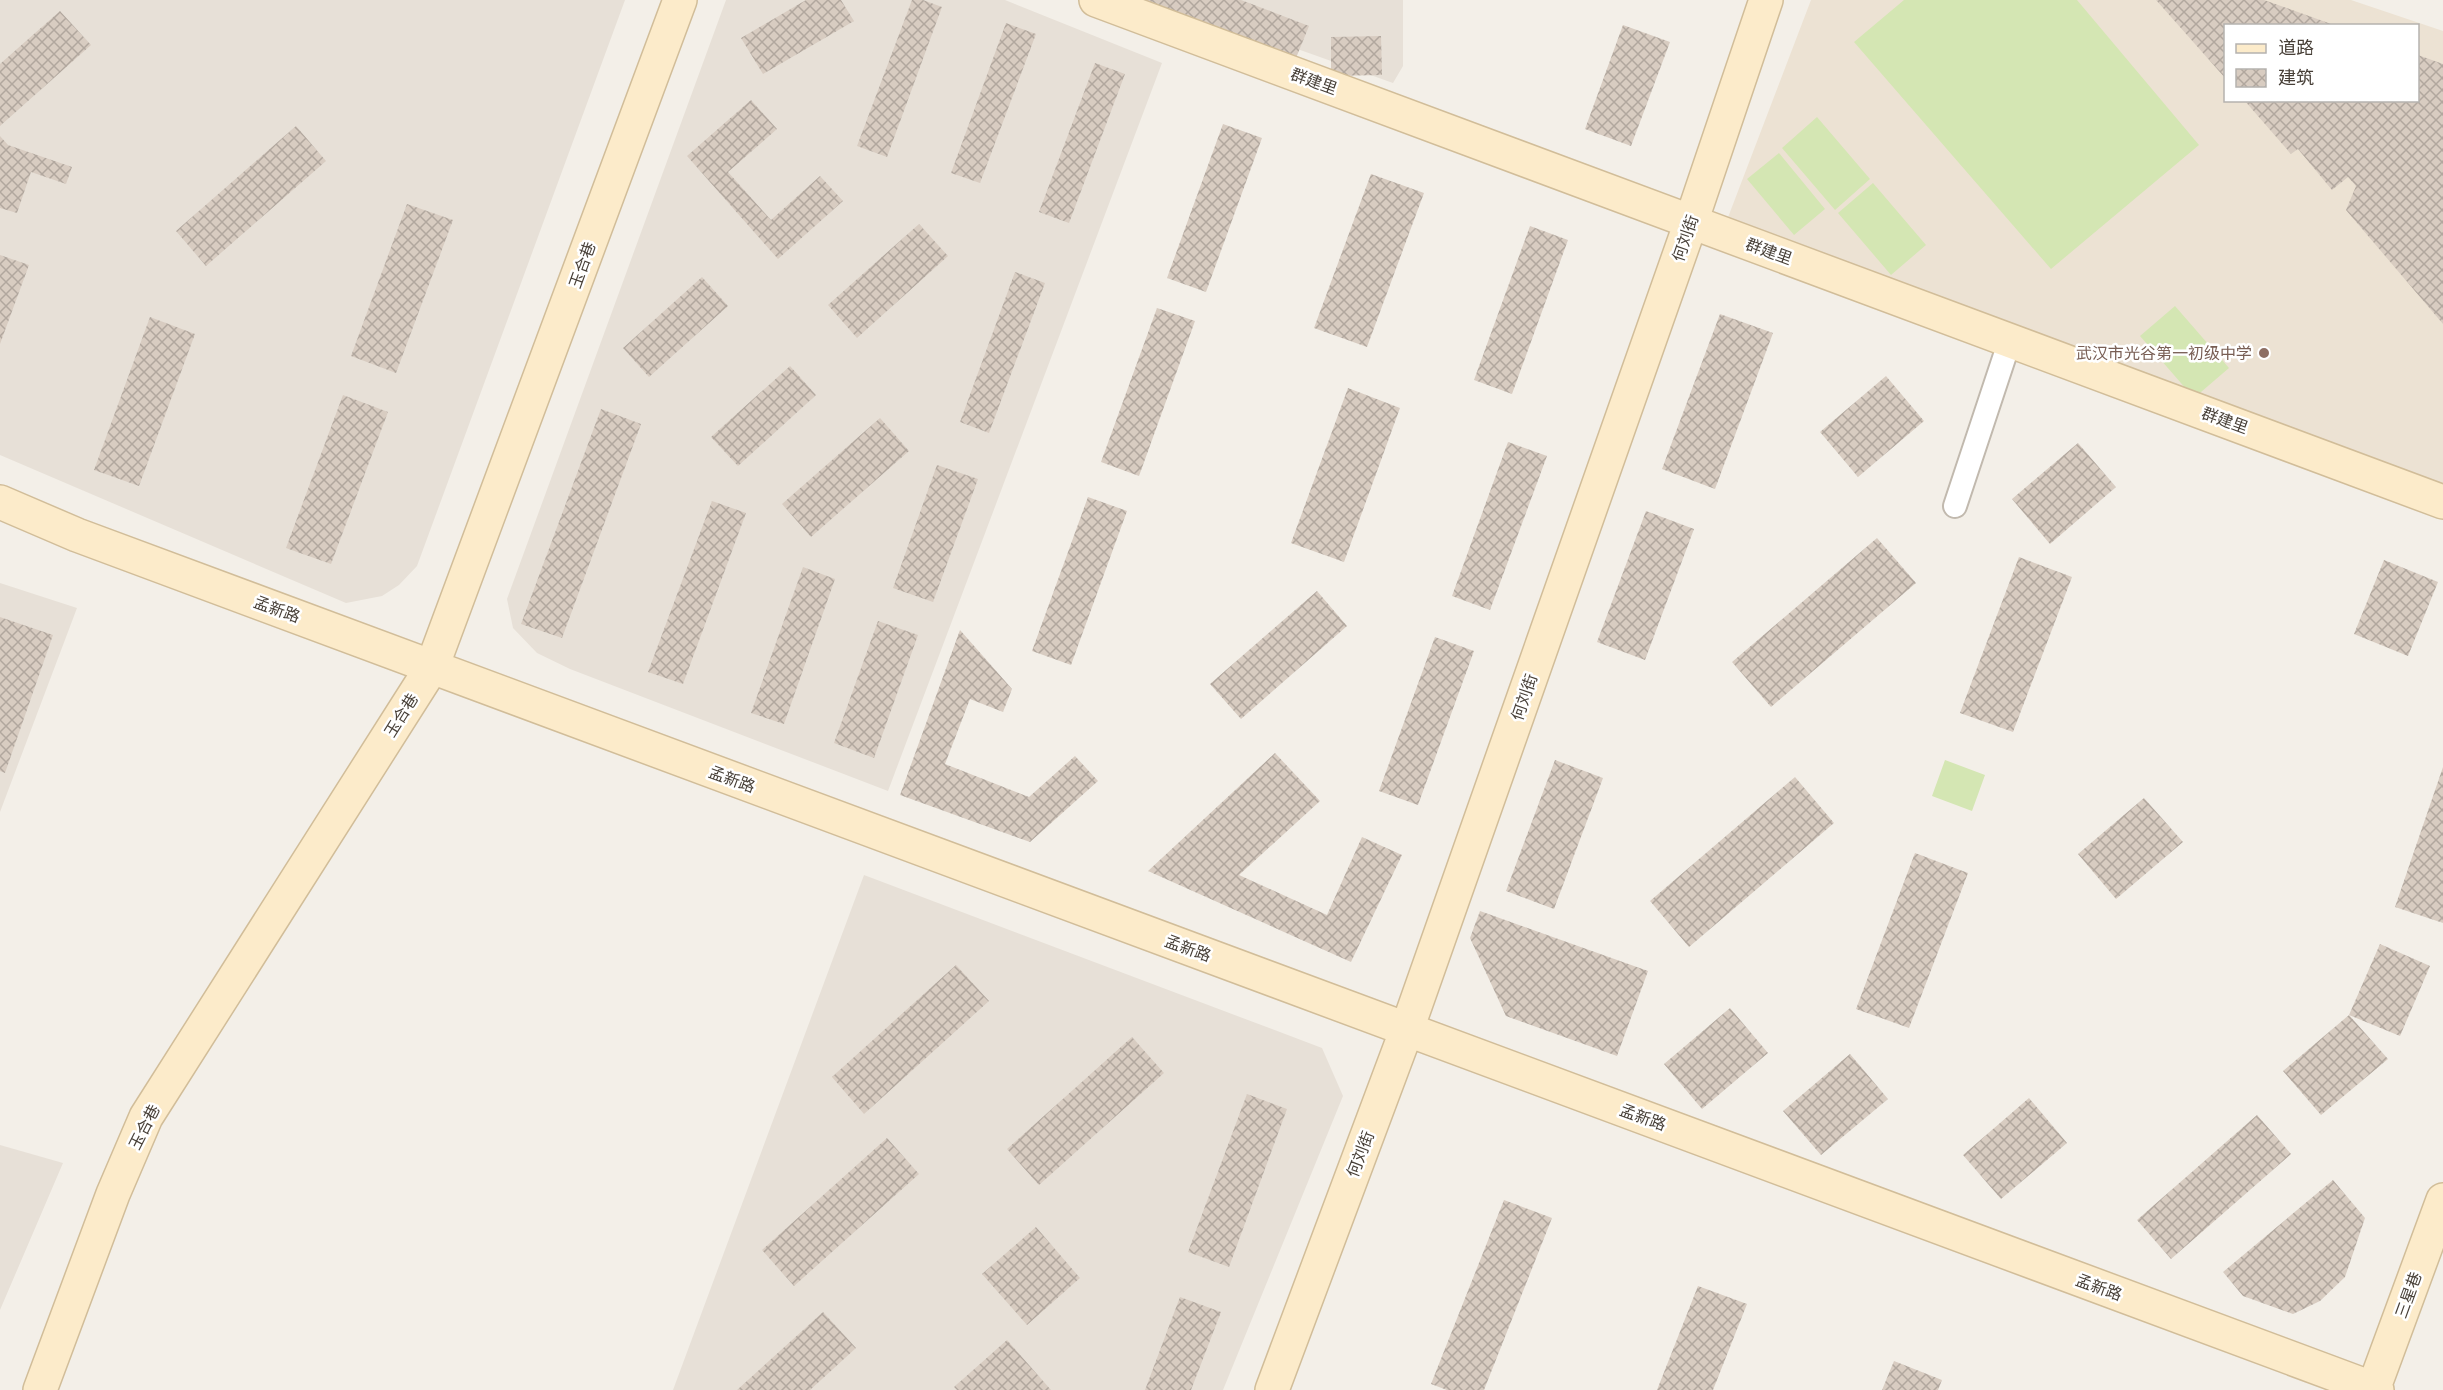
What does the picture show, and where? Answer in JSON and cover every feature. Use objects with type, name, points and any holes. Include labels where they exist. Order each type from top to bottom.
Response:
[{"type":"street","name":"玉合巷","points":[[40,1390],[113,1194],[146,1117],[432,667],[680,0]]},
{"type":"street","name":"群建里","points":[[1096,0],[2443,502]]},
{"type":"street","name":"何刘街","points":[[1272,1390],[1407,1029],[1766,0]]},
{"type":"street","points":[[1955,506],[2010,340]]},
{"type":"street","name":"孟新路","points":[[0,502],[77,535],[2375,1390]]},
{"type":"street","name":"三星巷","points":[[2375,1390],[2443,1200]]},
{"type":"shaded area","points":[[0,0],[625,0],[417,566],[399,585],[382,596],[346,603],[0,455]]},
{"type":"shaded area","points":[[726,0],[1005,0],[1162,63],[888,791],[570,669],[537,653],[513,628],[507,599]]},
{"type":"shaded area","points":[[1159,0],[1403,0],[1403,66],[1393,83]]},
{"type":"shaded area","name":"武汉市光谷第一初级中学","points":[[1811,0],[2351,0],[2443,31],[2443,486],[1727,220]]},
{"type":"shaded area","points":[[0,583],[77,608],[0,812]]},
{"type":"shaded area","points":[[864,875],[1322,1048],[1343,1096],[1223,1390],[673,1390]]},
{"type":"shaded area","points":[[0,1145],[63,1163],[0,1310]]},
{"type":"green space","points":[[1904,0],[2077,0],[2199,145],[2051,269],[1854,42]]},
{"type":"green space","points":[[1817,117],[1870,179],[1835,210],[1782,148]]},
{"type":"green space","points":[[1779,153],[1825,209],[1794,235],[1747,179]]},
{"type":"green space","points":[[1873,183],[1926,245],[1891,275],[1838,213]]},
{"type":"green space","points":[[2175,306],[2229,368],[2194,398],[2140,336]]},
{"type":"green space","points":[[1945,760],[1985,775],[1972,811],[1932,796]]},
{"type":"building","points":[[806,0],[841,0],[854,21],[763,74],[741,38]]},
{"type":"building","points":[[912,0],[923,0],[942,7],[887,157],[857,146]]},
{"type":"building","points":[[1142,0],[1241,0],[1309,26],[1296,58]]},
{"type":"building","points":[[2156,0],[2264,0],[2331,24],[2224,24],[2224,77]]},
{"type":"building","points":[[60,11],[91,45],[0,126],[0,64]]},
{"type":"building","points":[[1006,23],[1036,34],[980,183],[951,173]]},
{"type":"building","points":[[1623,25],[1670,42],[1631,146],[1585,129]]},
{"type":"building","points":[[1381,36],[1382,75],[1331,76],[1331,37]]},
{"type":"building","points":[[2419,55],[2443,64],[2443,324],[2346,210],[2356,186],[2348,177],[2332,190],[2298,149],[2291,154],[2246,102],[2419,102]]},
{"type":"building","points":[[1095,63],[1125,74],[1069,223],[1039,212]]},
{"type":"building","points":[[751,100],[777,129],[728,172],[771,220],[820,176],[843,201],[778,259],[687,156]]},
{"type":"building","points":[[1223,124],[1262,138],[1206,292],[1167,278]]},
{"type":"building","points":[[296,126],[326,161],[206,266],[176,231]]},
{"type":"building","points":[[0,136],[8,145],[72,167],[66,184],[31,172],[17,213],[0,208]]},
{"type":"building","points":[[1371,174],[1424,193],[1367,347],[1314,328]]},
{"type":"building","points":[[407,204],[453,220],[396,373],[351,356]]},
{"type":"building","points":[[919,224],[948,256],[857,338],[828,305]]},
{"type":"building","points":[[1530,226],[1568,240],[1512,394],[1474,380]]},
{"type":"building","points":[[0,255],[29,265],[0,344]]},
{"type":"building","points":[[1015,272],[1045,283],[989,433],[960,422]]},
{"type":"building","points":[[702,277],[728,306],[649,377],[623,348]]},
{"type":"building","points":[[1157,308],[1195,321],[1139,476],[1101,462]]},
{"type":"building","points":[[1720,314],[1773,333],[1715,489],[1662,469]]},
{"type":"building","points":[[150,317],[195,334],[139,486],[94,470]]},
{"type":"building","points":[[790,366],[816,395],[738,466],[711,437]]},
{"type":"building","points":[[1886,376],[1924,421],[1858,477],[1820,432]]},
{"type":"building","points":[[1348,388],[1400,408],[1344,562],[1291,543]]},
{"type":"building","points":[[343,395],[388,412],[331,564],[286,548]]},
{"type":"building","points":[[601,409],[641,424],[562,638],[521,624]]},
{"type":"building","points":[[880,418],[909,451],[811,537],[782,504]]},
{"type":"building","points":[[1508,442],[1547,456],[1490,610],[1452,596]]},
{"type":"building","points":[[2078,443],[2116,487],[2050,544],[2012,499]]},
{"type":"building","points":[[937,465],[978,479],[933,602],[893,588]]},
{"type":"building","points":[[1088,497],[1127,511],[1071,665],[1032,651]]},
{"type":"building","points":[[712,501],[746,513],[683,684],[648,672]]},
{"type":"building","points":[[1646,511],[1694,529],[1645,660],[1597,642]]},
{"type":"building","points":[[1877,538],[1916,583],[1771,707],[1732,662]]},
{"type":"building","points":[[2019,557],[2072,577],[2013,732],[1960,713]]},
{"type":"building","points":[[2384,560],[2438,582],[2408,656],[2354,634]]},
{"type":"building","points":[[803,567],[835,579],[784,724],[751,713]]},
{"type":"building","points":[[1317,591],[1347,626],[1241,719],[1210,684]]},
{"type":"building","points":[[0,617],[53,635],[5,773],[0,771]]},
{"type":"building","points":[[878,621],[918,635],[874,758],[834,743]]},
{"type":"building","points":[[960,630],[1012,689],[1003,712],[970,699],[945,764],[1029,797],[1075,756],[1098,781],[1030,842],[900,795]]},
{"type":"building","points":[[1435,637],[1474,651],[1418,805],[1379,791]]},
{"type":"building","points":[[1275,753],[1320,801],[1239,875],[1327,915],[1362,837],[1402,855],[1351,962],[1148,871]]},
{"type":"building","points":[[1555,760],[1603,778],[1554,909],[1506,891]]},
{"type":"building","points":[[2443,767],[2443,923],[2395,907]]},
{"type":"building","points":[[1795,777],[1834,823],[1689,947],[1650,901]]},
{"type":"building","points":[[2144,798],[2183,842],[2116,899],[2078,854]]},
{"type":"building","points":[[1915,853],[1968,873],[1909,1028],[1856,1009]]},
{"type":"building","points":[[1480,911],[1648,971],[1617,1056],[1506,1016],[1470,938]]},
{"type":"building","points":[[2380,944],[2430,966],[2400,1036],[2349,1015]]},
{"type":"building","points":[[956,965],[989,1001],[864,1114],[832,1077]]},
{"type":"building","points":[[1730,1008],[1768,1053],[1702,1109],[1664,1064]]},
{"type":"building","points":[[2349,1015],[2388,1059],[2321,1115],[2283,1071]]},
{"type":"building","points":[[1132,1037],[1164,1073],[1039,1185],[1007,1149]]},
{"type":"building","points":[[1850,1054],[1888,1099],[1821,1155],[1783,1111]]},
{"type":"building","points":[[1247,1094],[1287,1109],[1229,1267],[1188,1252]]},
{"type":"building","points":[[2029,1098],[2067,1143],[2001,1199],[1963,1155]]},
{"type":"building","points":[[2257,1115],[2291,1154],[2171,1259],[2137,1220]]},
{"type":"building","points":[[887,1138],[919,1174],[794,1286],[762,1250]]},
{"type":"building","points":[[2333,1180],[2365,1218],[2345,1277],[2320,1301],[2293,1314],[2243,1296],[2223,1272]]},
{"type":"building","points":[[1504,1200],[1552,1218],[1484,1390],[1447,1390],[1431,1384]]},
{"type":"building","points":[[1036,1227],[1080,1278],[1027,1325],[982,1274]]},
{"type":"building","points":[[1698,1286],[1747,1304],[1713,1390],[1657,1390]]},
{"type":"building","points":[[1180,1297],[1221,1312],[1191,1390],[1145,1390]]},
{"type":"building","points":[[823,1312],[856,1348],[810,1390],[737,1390]]},
{"type":"building","points":[[1007,1340],[1051,1390],[957,1390],[954,1387]]},
{"type":"building","points":[[1894,1361],[1942,1380],[1938,1390],[1882,1390]]},
{"type":"place","name":"武汉市光谷第一初级中学","points":[[2264,353]]}]
